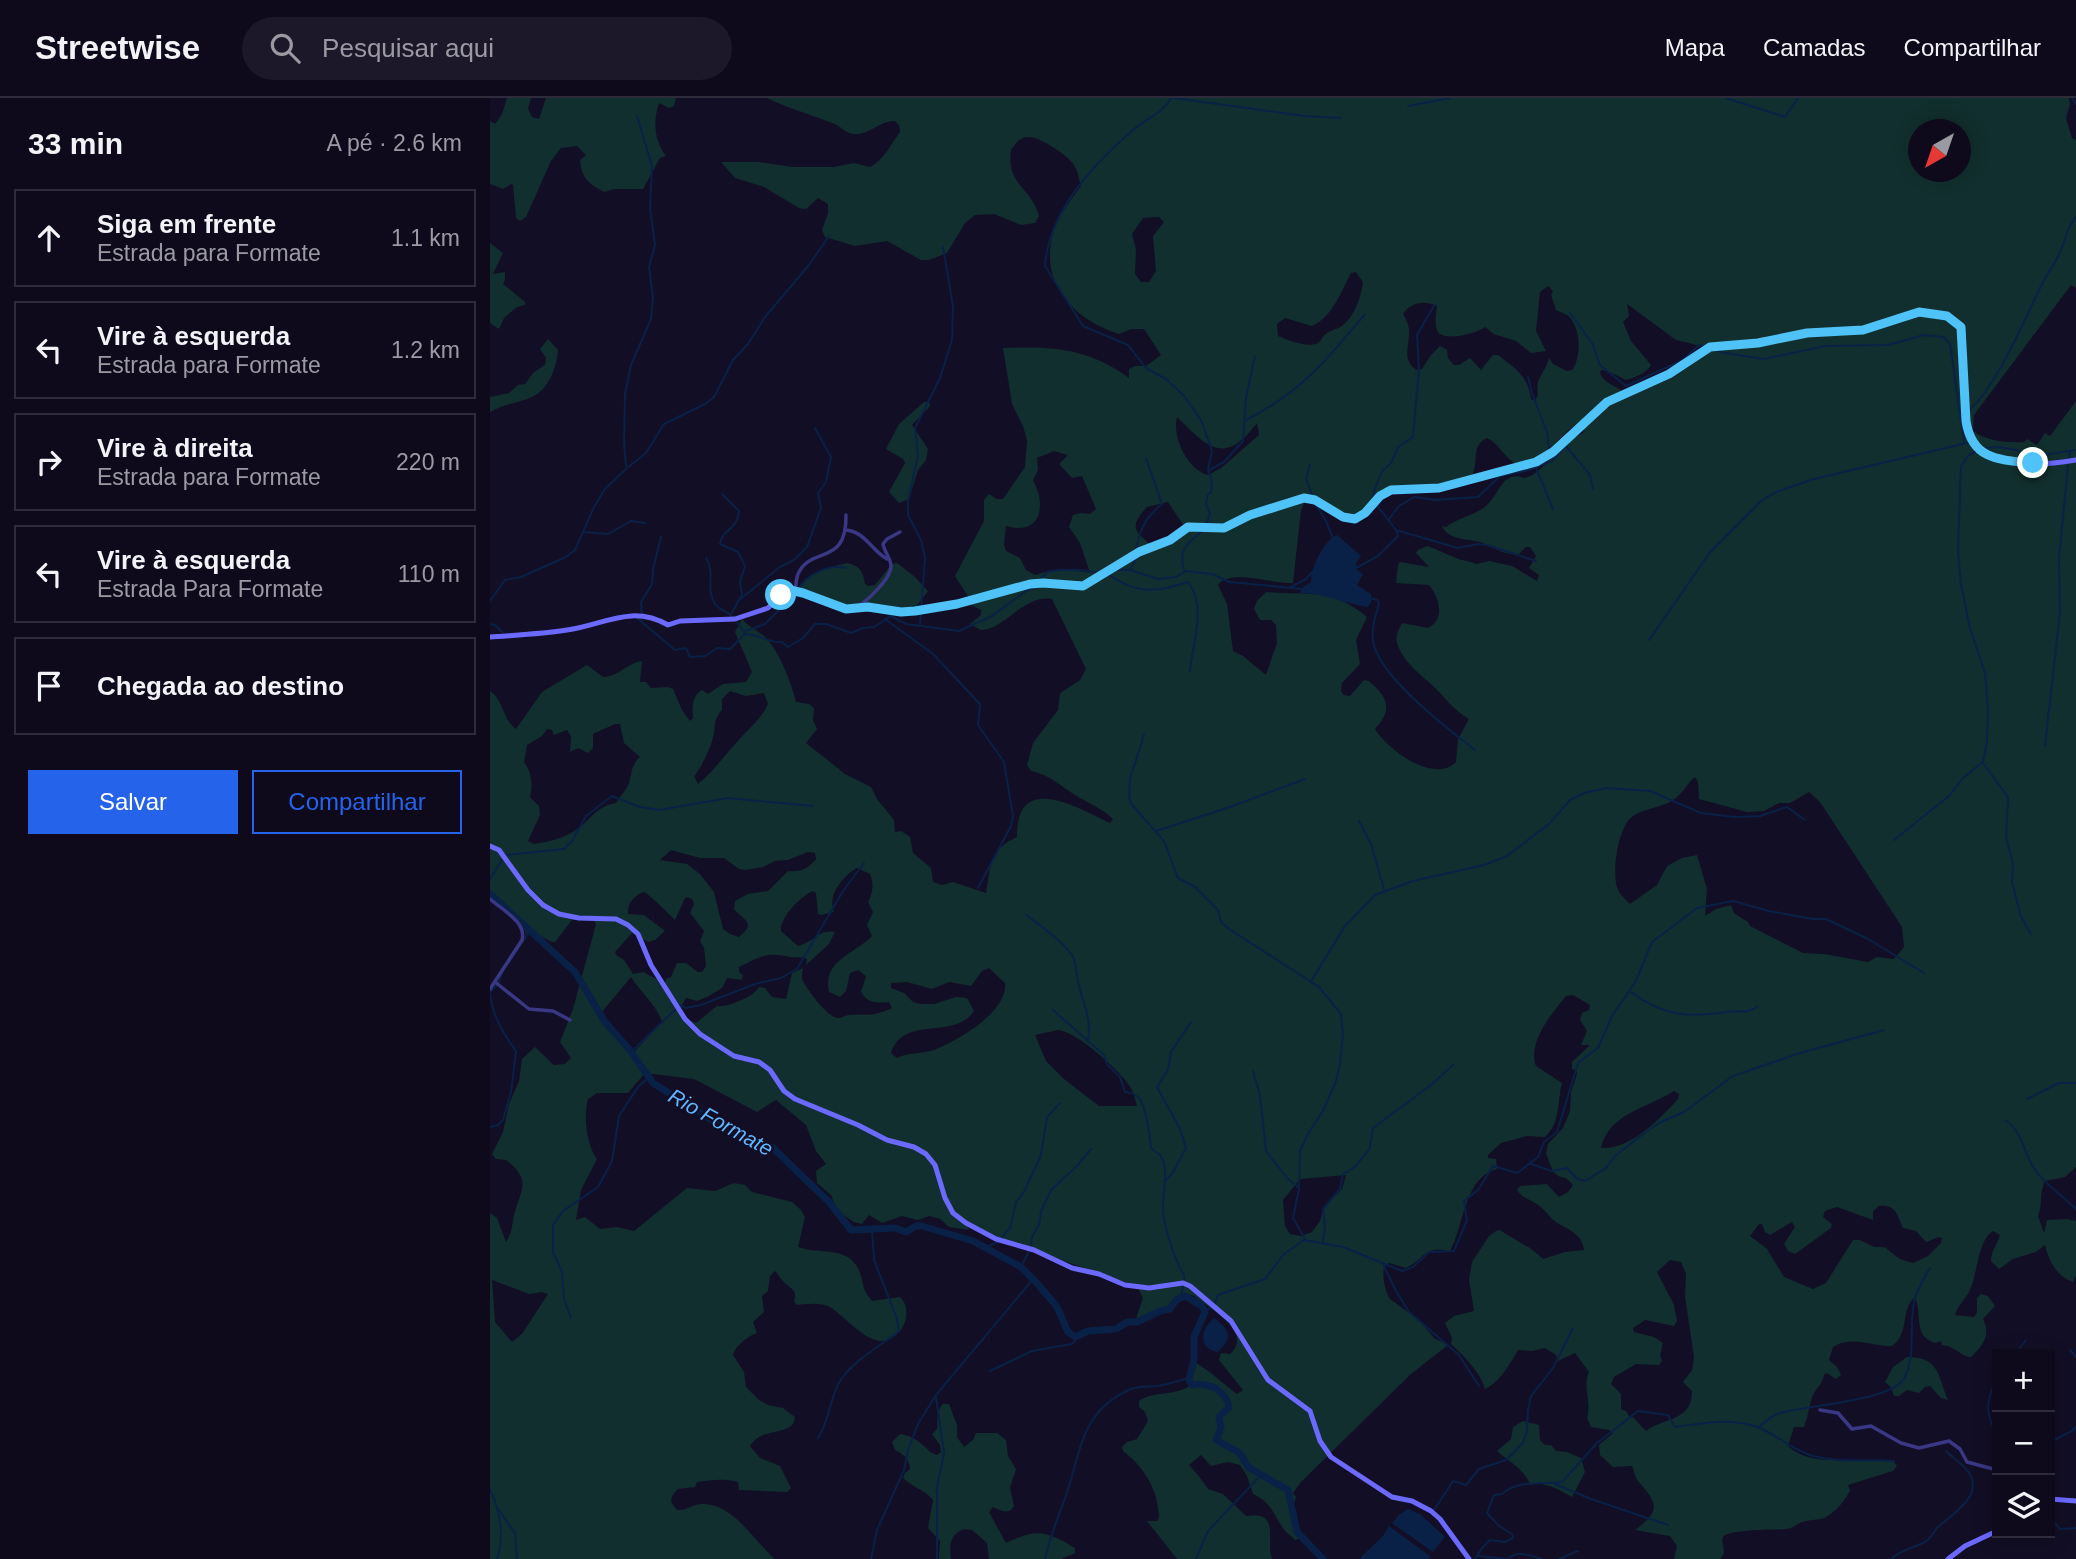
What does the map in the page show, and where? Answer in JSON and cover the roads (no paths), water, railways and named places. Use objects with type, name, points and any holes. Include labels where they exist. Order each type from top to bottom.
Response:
[{"type":"street","points":[[490,637],[570,630],[628,615],[654,617],[668,625],[680,621],[735,618],[768,608],[781,595],[795,591],[852,609],[868,607],[908,612],[957,604],[1030,584],[1083,586],[1139,552],[1170,540],[1188,527],[1224,528],[1250,515],[1304,498],[1315,500],[1343,517],[1355,519],[1365,513],[1380,496],[1391,490],[1439,488],[1536,462],[1553,452],[1607,402],[1669,374],[1710,347],[1758,343],[1807,333],[1863,330],[1919,312],[1947,316],[1961,327],[1966,421],[1968,433],[1975,446],[1993,458],[2016,462],[2054,464],[2076,460]]},
{"type":"street","points":[[795,591],[797,577],[802,569],[838,547],[845,530],[846,515]]},
{"type":"street","points":[[845,530],[860,533],[872,548],[889,560]]},
{"type":"street","points":[[852,609],[876,592],[890,570],[883,544],[900,532]]},
{"type":"street","points":[[490,846],[499,850],[528,890],[543,905],[559,914],[579,918],[616,919],[628,925],[638,934],[651,965],[685,1019],[700,1034],[734,1056],[759,1062],[770,1070],[784,1091],[795,1099],[887,1140],[914,1147],[926,1154],[935,1165],[945,1198],[953,1213],[966,1223],[996,1239],[1034,1250],[1072,1268],[1099,1274],[1125,1285],[1149,1288],[1183,1283],[1190,1286],[1231,1321],[1268,1380],[1310,1410],[1320,1441],[1331,1457],[1392,1497],[1412,1501],[1430,1511],[1440,1519],[1469,1559]]},
{"type":"street","points":[[490,899],[520,925],[523,932],[522,940],[490,989]]},
{"type":"street","points":[[495,982],[529,1009],[553,1011],[570,1020]]},
{"type":"street","points":[[1820,1410],[1838,1413],[1852,1430],[1871,1426],[1900,1443],[1911,1446],[1924,1447],[1949,1441],[1960,1449],[1967,1462],[1992,1469]]},
{"type":"street","points":[[2055,1499],[2076,1501]]},
{"type":"street","points":[[1948,1559],[1965,1546],[1992,1533]]},
{"type":"water","points":[[1337,535],[1361,556],[1356,563],[1357,570],[1363,574],[1357,585],[1371,594],[1368,607],[1300,593],[1302,588],[1311,582],[1323,549]]},
{"type":"water","points":[[1214,1318],[1224,1326],[1228,1334],[1226,1342],[1217,1352],[1207,1347],[1203,1338],[1206,1327]]},
{"type":"water","points":[[1408,1509],[1420,1514],[1445,1537],[1433,1552],[1392,1523]]},
{"type":"water","points":[[1389,1526],[1430,1556],[1428,1559],[1359,1559],[1383,1536]]},
{"type":"waterway","points":[[1171,98],[1160,111],[1134,129],[1104,157],[1076,190],[1055,226],[1048,245],[1045,266],[1083,326],[1128,345],[1146,368],[1166,379],[1184,396],[1201,420],[1212,451],[1208,469],[1212,483],[1211,493],[1208,494],[1206,504],[1210,514],[1206,525]]},
{"type":"waterway","points":[[1174,98],[1305,116],[1341,118]]},
{"type":"waterway","points":[[1408,106],[1450,98]]},
{"type":"waterway","points":[[1726,98],[1785,117],[1798,98]]},
{"type":"waterway","points":[[2072,98],[2076,104]]},
{"type":"waterway","points":[[626,466],[625,394],[631,365],[651,319],[653,298],[649,267],[655,245],[650,208],[652,166],[637,116]]},
{"type":"waterway","points":[[1967,412],[1978,402],[1998,372],[2076,217]]},
{"type":"waterway","points":[[490,601],[505,580],[521,577],[566,557],[575,550],[605,489],[646,453],[664,424],[714,397],[733,360],[829,236]]},
{"type":"waterway","points":[[920,625],[925,557],[921,540],[908,515],[908,501],[918,456],[915,428],[940,378],[952,340],[953,306],[943,247]]},
{"type":"waterway","points":[[1435,304],[1417,335],[1419,370],[1413,437],[1398,447],[1391,463],[1382,471],[1373,500],[1396,530],[1458,548],[1487,545],[1536,561]]},
{"type":"waterway","points":[[1570,313],[1592,343],[1600,365],[1626,386],[1683,360],[1699,345],[1709,347]]},
{"type":"waterway","points":[[1246,420],[1298,387],[1365,314]]},
{"type":"waterway","points":[[1714,349],[1764,359],[1825,346],[1888,345],[1924,335],[1943,337],[1950,344],[1964,442]]},
{"type":"waterway","points":[[1209,470],[1224,462],[1243,441],[1246,398],[1255,356]]},
{"type":"waterway","points":[[1528,377],[1547,432],[1549,450]]},
{"type":"waterway","points":[[738,601],[780,567],[794,560],[807,547],[821,508],[818,493],[826,482],[831,457],[815,428]]},
{"type":"waterway","points":[[1649,640],[1711,551],[1761,501],[1776,492],[1814,479],[1971,442]]},
{"type":"waterway","points":[[1389,519],[1399,506],[1414,497],[1435,500],[1478,497],[1500,476],[1529,470],[1552,461],[1566,446],[1590,475],[1593,489]]},
{"type":"waterway","points":[[1983,448],[1999,447],[2043,455],[2076,450]]},
{"type":"waterway","points":[[1894,840],[1949,796],[1963,778],[1983,762],[1987,742],[1988,709],[1985,673],[1970,628],[1961,584],[1958,551],[1961,466],[1968,456],[1978,450]]},
{"type":"waterway","points":[[2069,458],[2070,452]]},
{"type":"waterway","points":[[1136,552],[1144,525],[1162,504],[1146,458]]},
{"type":"waterway","points":[[1310,464],[1306,478],[1313,498]]},
{"type":"waterway","points":[[2045,746],[2060,612],[2059,559],[2068,465]]},
{"type":"waterway","points":[[1536,468],[1553,509]]},
{"type":"waterway","points":[[722,494],[739,511],[735,523],[720,544],[738,552],[745,566],[740,582],[742,595],[731,614]]},
{"type":"waterway","points":[[1315,503],[1333,538]]},
{"type":"waterway","points":[[584,532],[608,534],[631,521],[645,523]]},
{"type":"waterway","points":[[1184,570],[1183,551],[1203,530]]},
{"type":"waterway","points":[[1356,568],[1378,556],[1398,536],[1396,530]]},
{"type":"waterway","points":[[642,622],[641,602],[652,584],[661,537]]},
{"type":"waterway","points":[[706,558],[710,570],[712,598],[717,606],[733,618]]},
{"type":"waterway","points":[[1131,569],[1136,558]]},
{"type":"waterway","points":[[798,590],[807,579],[825,569],[846,568]]},
{"type":"waterway","points":[[1113,570],[1130,570],[1158,579],[1176,577],[1186,571],[1212,574],[1229,582],[1303,589]]},
{"type":"waterway","points":[[1291,587],[1306,579],[1314,570]]},
{"type":"waterway","points":[[1039,581],[1047,572],[1054,571],[1101,573]]},
{"type":"waterway","points":[[1106,573],[1135,588],[1155,590],[1189,583],[1194,593],[1198,615],[1190,671]]},
{"type":"waterway","points":[[737,622],[745,634],[782,642],[788,647],[803,638],[815,624],[826,624],[851,633],[874,627],[891,616],[906,624],[959,631],[992,616],[1026,591],[1038,587]]},
{"type":"waterway","points":[[745,631],[765,624],[782,607],[794,603],[796,595]]},
{"type":"waterway","points":[[1370,598],[1379,603],[1373,626],[1373,641],[1387,670],[1416,701],[1475,750]]},
{"type":"waterway","points":[[637,618],[675,650],[686,648],[690,657],[705,656],[717,648],[730,649],[744,635]]},
{"type":"waterway","points":[[885,619],[933,654],[979,703],[978,725],[1004,762],[1013,816],[1011,826],[978,888]]},
{"type":"waterway","points":[[490,624],[503,633]]},
{"type":"waterway","points":[[1144,735],[1130,779],[1129,797],[1132,805],[1164,841],[1178,878],[1195,887],[1218,910],[1221,922],[1229,929],[1319,987],[1341,1014],[1343,1035],[1336,1081],[1324,1109],[1300,1151],[1299,1189],[1293,1218],[1305,1239]]},
{"type":"waterway","points":[[1983,763],[2008,797],[2006,838],[2013,863],[2012,882],[2021,917],[2031,934]]},
{"type":"waterway","points":[[1156,831],[1305,779]]},
{"type":"waterway","points":[[1312,980],[1345,926],[1375,895],[1413,881],[1484,865],[1507,856],[1549,824],[1570,800],[1584,793],[1607,788],[1650,791],[1701,813],[1735,817],[1760,816],[1787,807],[1805,820]]},
{"type":"waterway","points":[[490,879],[505,855],[564,849],[572,841],[586,816],[612,796],[640,807],[659,810],[728,798],[813,806]]},
{"type":"waterway","points":[[1359,821],[1371,844],[1384,889]]},
{"type":"waterway","points":[[631,1052],[680,1005],[686,1008],[701,1005],[755,984],[781,978],[797,969],[843,891],[864,863]]},
{"type":"waterway","name":"Rio Formate","points":[[490,894],[575,972],[605,1022],[629,1049],[653,1083],[715,1122],[747,1139],[772,1147],[829,1202],[851,1230],[895,1228],[906,1232],[916,1226],[922,1226],[973,1241],[1021,1267],[1057,1307],[1068,1332],[1075,1337],[1088,1331],[1116,1329],[1127,1322],[1137,1322],[1170,1309],[1176,1300],[1185,1296],[1202,1306],[1205,1312],[1194,1337],[1194,1360],[1189,1380],[1192,1385],[1215,1388],[1227,1401],[1229,1407],[1219,1417],[1221,1428],[1216,1440],[1240,1453],[1248,1467],[1288,1490],[1297,1532],[1323,1559]]},
{"type":"waterway","points":[[1215,1303],[1218,1295],[1265,1279],[1284,1254],[1304,1240],[1343,1247],[1402,1271],[1413,1267],[1429,1252],[1454,1251],[1467,1220],[1464,1201],[1478,1190],[1493,1166],[1517,1173],[1538,1157],[1544,1142],[1557,1132],[1578,1063],[1598,1048],[1612,1016],[1636,981],[1652,942],[1697,908],[1733,901],[1769,911],[1826,919],[1868,939],[1924,973]]},
{"type":"waterway","points":[[1026,915],[1056,938],[1074,958],[1088,1018],[1088,1041]]},
{"type":"waterway","points":[[490,992],[498,984],[503,971],[530,931]]},
{"type":"waterway","points":[[1631,992],[1654,1006],[1688,1015],[1746,1011],[1758,1006]]},
{"type":"waterway","points":[[490,993],[499,1024],[516,1051],[511,1092],[503,1120],[490,1127]]},
{"type":"waterway","points":[[1053,1010],[1104,1055],[1107,1064],[1120,1077],[1125,1092],[1136,1095],[1143,1106],[1151,1148],[1160,1155],[1165,1166],[1164,1218],[1170,1244],[1184,1280]]},
{"type":"waterway","points":[[1165,1181],[1172,1174],[1186,1148],[1180,1129],[1157,1087],[1168,1070],[1171,1052],[1191,1022]]},
{"type":"waterway","points":[[1531,1164],[1552,1171],[1567,1168],[1577,1179],[1585,1181],[1606,1168],[1615,1156],[1643,1134],[1659,1123],[1684,1112],[1733,1076],[1800,1053],[1884,1030]]},
{"type":"waterway","points":[[1323,1241],[1323,1209],[1340,1189],[1343,1174],[1355,1167],[1370,1148],[1373,1128],[1431,1085],[1454,1064]]},
{"type":"waterway","points":[[1253,1071],[1260,1095],[1266,1151],[1287,1178],[1299,1188]]},
{"type":"waterway","points":[[571,1318],[564,1299],[562,1272],[553,1252],[553,1225],[563,1211],[598,1187],[612,1161],[619,1116],[638,1087],[649,1077]]},
{"type":"waterway","points":[[2027,1099],[2059,1083],[2076,1083]]},
{"type":"waterway","points":[[984,1248],[998,1242],[1010,1228],[1016,1202],[1024,1192],[1041,1155],[1047,1117],[1060,1103]]},
{"type":"waterway","points":[[2005,1120],[2020,1137],[2040,1176],[2076,1209]]},
{"type":"waterway","points":[[1031,1246],[1041,1211],[1051,1190],[1091,1149]]},
{"type":"waterway","points":[[818,1438],[834,1394],[846,1373],[899,1331],[874,1260],[872,1229]]},
{"type":"waterway","points":[[1021,1267],[1029,1251]]},
{"type":"waterway","points":[[1383,1264],[1409,1312],[1459,1355],[1479,1386]]},
{"type":"waterway","points":[[1759,1427],[1777,1414],[1846,1402],[1883,1392],[1897,1385],[1905,1377],[1910,1359],[1915,1297],[1930,1268]]},
{"type":"waterway","points":[[871,1559],[877,1530],[904,1470],[918,1424],[936,1395],[1033,1279]]},
{"type":"waterway","points":[[1181,1297],[1183,1286]]},
{"type":"waterway","points":[[1205,1312],[1212,1307]]},
{"type":"waterway","points":[[1434,1510],[1453,1481],[1466,1485],[1479,1469],[1506,1460],[1523,1443],[1531,1396],[1553,1368],[1573,1328]]},
{"type":"waterway","points":[[990,1371],[1032,1351],[1072,1344],[1078,1337]]},
{"type":"waterway","points":[[2019,1349],[2026,1340]]},
{"type":"waterway","points":[[2070,1350],[2076,1357]]},
{"type":"waterway","points":[[1045,1559],[1080,1446],[1102,1408],[1131,1389],[1189,1378]]},
{"type":"waterway","points":[[1992,1391],[1988,1406],[1992,1424]]},
{"type":"waterway","points":[[936,1397],[944,1453],[937,1487],[937,1559]]},
{"type":"waterway","points":[[1475,1559],[1490,1540],[1505,1542],[1513,1538],[1512,1534],[1499,1526],[1487,1513],[1494,1495],[1523,1484],[1562,1482],[1597,1443],[1638,1411],[1668,1415],[1675,1427],[1721,1422],[1744,1423],[1766,1431],[1800,1451],[1823,1458],[1894,1461]]},
{"type":"waterway","points":[[2055,1440],[2076,1427]]},
{"type":"waterway","points":[[1891,1559],[1927,1540],[1968,1500],[1973,1486],[1972,1479],[1965,1467],[1946,1451]]},
{"type":"waterway","points":[[1196,1559],[1208,1531],[1261,1475]]},
{"type":"waterway","points":[[1555,1484],[1668,1525]]},
{"type":"waterway","points":[[490,1489],[500,1523],[501,1541],[497,1559]]},
{"type":"waterway","points":[[498,1509],[515,1533],[517,1559]]},
{"type":"waterway","points":[[2055,1522],[2060,1529],[2076,1528]]},
{"type":"waterway","points":[[1559,1559],[1578,1551]]},
{"type":"waterway","points":[[1479,1556],[1507,1559],[1524,1554],[1542,1559]]}]
